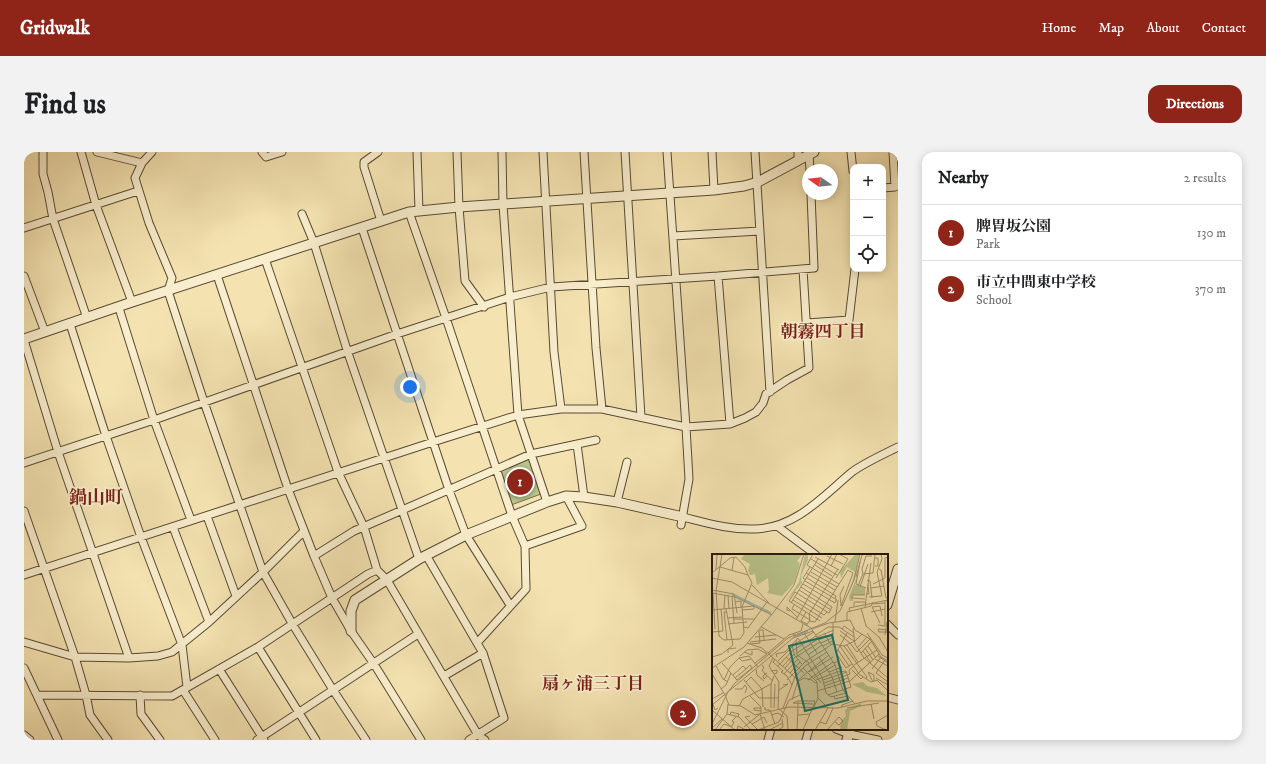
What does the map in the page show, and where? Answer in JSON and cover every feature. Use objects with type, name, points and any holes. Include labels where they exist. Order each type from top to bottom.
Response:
[{"type":"street","points":[[43,152],[43,174],[53,219],[87,318]]},
{"type":"street","points":[[81,152],[96,205],[132,302]]},
{"type":"street","points":[[97,152],[142,163]]},
{"type":"street","points":[[152,152],[142,163],[135,178],[138,191],[149,223],[172,278],[168,291],[204,402],[263,572],[333,690],[366,740]]},
{"type":"street","points":[[262,152],[266,157],[282,152]]},
{"type":"street","points":[[378,152],[364,162],[364,167],[381,221]]},
{"type":"street","points":[[417,152],[419,211]]},
{"type":"street","points":[[457,152],[459,207],[465,281],[484,307]]},
{"type":"street","points":[[502,152],[503,205],[518,415],[547,502]]},
{"type":"street","points":[[543,152],[554,352],[561,410]]},
{"type":"street","points":[[584,152],[596,348],[602,408]]},
{"type":"street","points":[[625,152],[641,417]]},
{"type":"street","points":[[667,152],[689,479],[682,521]]},
{"type":"street","points":[[712,152],[714,190]]},
{"type":"street","points":[[755,152],[770,392]]},
{"type":"street","points":[[851,152],[852,164]]},
{"type":"street","points":[[886,188],[895,187],[893,152]]},
{"type":"street","points":[[129,658],[58,452],[24,340],[119,308],[132,302],[409,212],[459,207],[714,190],[744,186],[758,182],[798,156],[812,153],[811,164]]},
{"type":"street","points":[[24,228],[138,191]]},
{"type":"street","points":[[24,463],[302,369],[397,334],[484,307],[510,297],[551,288],[592,284],[814,268],[811,200]]},
{"type":"street","points":[[409,212],[512,516],[525,546],[526,589],[477,643]]},
{"type":"street","points":[[302,214],[314,243],[348,353],[403,511],[423,557],[483,653],[504,718],[469,740]]},
{"type":"street","points":[[362,228],[449,490],[466,535],[510,605]]},
{"type":"street","points":[[673,236],[760,231]]},
{"type":"street","points":[[265,259],[338,472],[364,527],[377,570],[387,580],[478,734],[485,740]]},
{"type":"street","points":[[24,575],[338,472],[518,415],[561,410],[602,408],[686,427],[730,424],[756,412],[763,403],[766,394],[809,368],[803,269]]},
{"type":"street","points":[[807,323],[849,320],[855,272]]},
{"type":"street","points":[[217,275],[288,489],[332,598],[351,631],[374,664],[421,740]]},
{"type":"street","points":[[24,276],[45,332]]},
{"type":"street","points":[[718,276],[730,424]]},
{"type":"street","points":[[119,308],[154,420],[191,520]]},
{"type":"street","points":[[70,324],[106,436],[141,537],[182,645],[185,689],[215,740]]},
{"type":"street","points":[[314,556],[354,531],[403,511],[531,454],[596,440]]},
{"type":"street","points":[[577,444],[584,497]]},
{"type":"street","points":[[351,631],[351,611],[355,600],[423,557],[466,535],[547,502],[566,496],[584,497],[617,502],[682,521],[730,528],[756,529],[777,526],[799,515],[820,501],[854,471],[898,447]]},
{"type":"street","points":[[617,502],[627,462]]},
{"type":"street","points":[[525,546],[582,526],[566,496]]},
{"type":"street","points":[[24,511],[75,657],[90,715],[108,740]]},
{"type":"street","points":[[207,516],[236,596]]},
{"type":"street","points":[[777,526],[815,554]]},
{"type":"street","points":[[173,527],[209,622]]},
{"type":"street","points":[[24,642],[75,657],[129,658],[158,656],[172,652],[209,622],[263,572],[304,531]]},
{"type":"street","points":[[888,602],[898,568]]},
{"type":"street","points":[[37,695],[172,696],[258,647],[368,574],[377,570]]},
{"type":"street","points":[[888,625],[898,635]]},
{"type":"street","points":[[219,669],[261,739],[418,634]]},
{"type":"street","points":[[258,647],[316,740]]},
{"type":"street","points":[[444,676],[483,653]]},
{"type":"street","points":[[24,668],[58,740]]},
{"type":"street","points":[[140,695],[141,714],[160,740]]},
{"type":"street","points":[[888,697],[898,700]]},
{"type":"street","points":[[768,740],[771,730]]},
{"type":"street","points":[[806,740],[809,730]]},
{"type":"street","points":[[839,730],[849,734],[878,740]]},
{"type":"street","points":[[24,735],[30,740]]},
{"type":"green space","points":[[529,458],[541,494],[511,505],[500,470]]},
{"type":"place","name":"脾胃坂公園","points":[[520,482]]},
{"type":"place","name":"市立中間東中学校","points":[[683,713]]},
{"type":"district","name":"朝霧四丁目","points":[[823,332]]},
{"type":"district","name":"鍋山町","points":[[96,498]]},
{"type":"district","name":"扇ヶ浦三丁目","points":[[593,684]]}]
